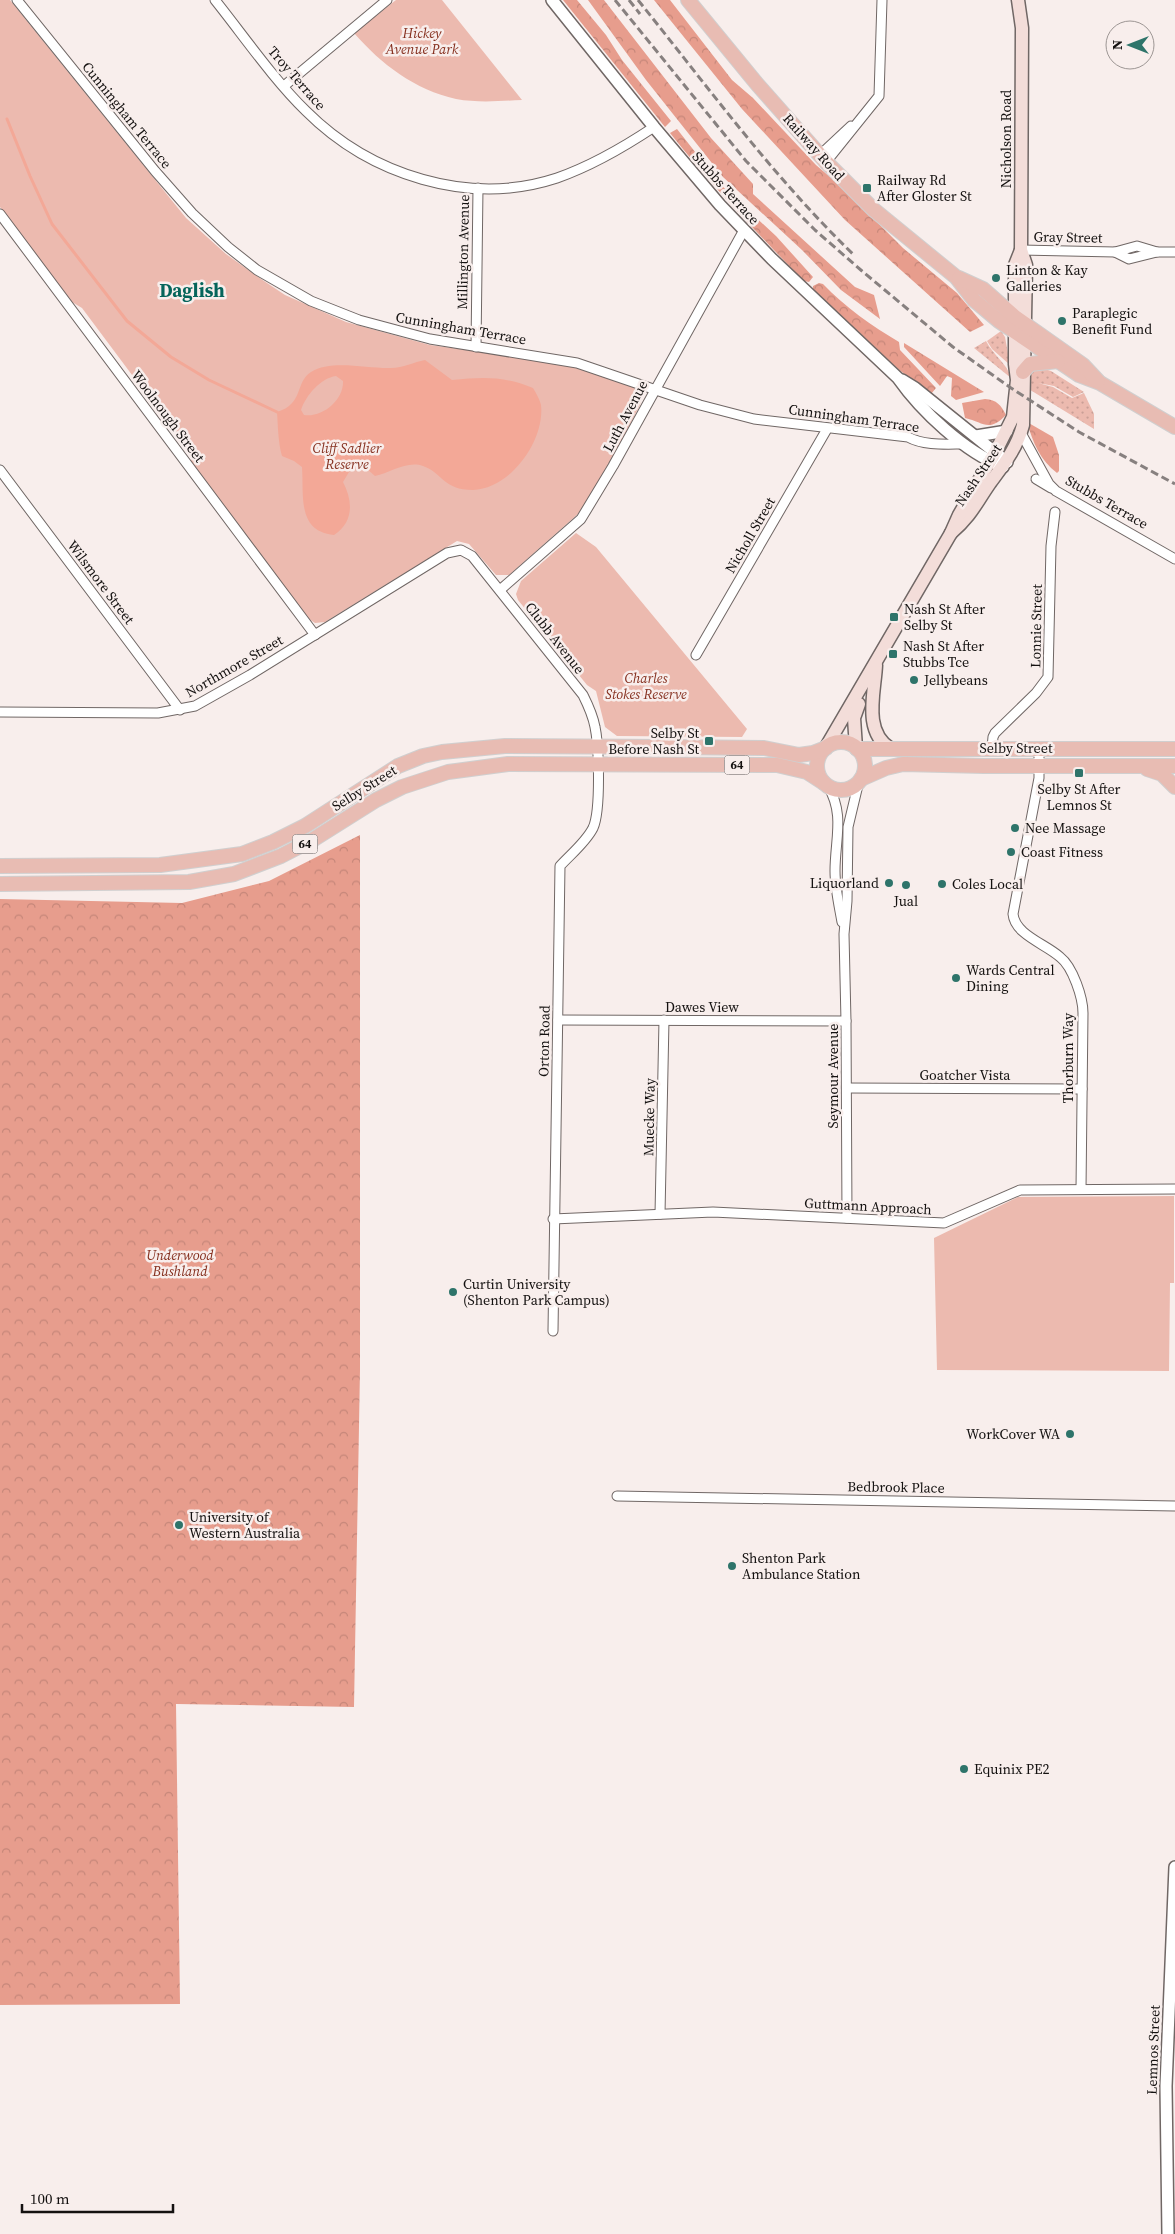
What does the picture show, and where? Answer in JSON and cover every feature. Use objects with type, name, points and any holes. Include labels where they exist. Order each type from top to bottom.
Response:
[{"type":"main road","name":"Railway Road","points":[[688,0],[823,158],[874,210],[956,277],[974,300],[1083,365],[1100,383]]},
{"type":"main road","name":"Nicholson Road","points":[[1018,0],[1022,28]]},
{"type":"main road","name":"Nicholson Road","points":[[1020,328],[1026,264],[1021,250],[1022,28],[1026,0]]},
{"type":"main road","name":"Railway Road","points":[[1020,328],[1058,361],[1079,375],[1100,383],[1175,427]]},
{"type":"main road","name":"Nash Street","points":[[951,533],[967,520],[1005,464],[1021,433],[1024,372],[1020,328]]},
{"type":"main road","name":"Nash Street","points":[[826,748],[951,533],[959,515],[1007,431],[1013,417],[1016,400],[1020,328]]},
{"type":"main road","points":[[1024,372],[1030,364],[1058,361]]},
{"type":"main road","name":"Nash Street","points":[[857,749],[855,714],[876,662]]},
{"type":"main road","points":[[876,662],[872,714],[881,740],[891,749]]},
{"type":"main road","name":"64","points":[[826,748],[842,742],[857,749]]},
{"type":"main road","name":"Selby Street","points":[[0,866],[160,865],[242,854],[273,842],[305,826],[398,766],[442,752],[505,746],[598,746],[764,748],[799,755],[813,753],[826,748]]},
{"type":"main road","points":[[826,748],[817,764],[819,776],[826,784]]},
{"type":"main road","points":[[857,749],[864,765],[860,780]]},
{"type":"main road","name":"Selby Street","points":[[857,749],[1175,749]]},
{"type":"main road","points":[[442,752],[448,772]]},
{"type":"main road","name":"Selby Street","points":[[0,884],[189,882],[234,874],[281,856],[314,839],[376,800],[402,787],[448,772],[508,764],[777,765],[807,772],[826,784]]},
{"type":"main road","name":"Selby Street","points":[[860,780],[901,764],[1175,766]]},
{"type":"main road","points":[[1142,767],[1162,774],[1175,787]]},
{"type":"main road","name":"64","points":[[826,784],[844,790],[860,780]]},
{"type":"street","name":"Cunningham Terrace","points":[[17,0],[155,171],[192,213],[228,247],[257,270],[304,298],[359,320],[430,339],[539,355],[577,363],[726,412],[754,419],[908,437],[914,440],[965,444]]},
{"type":"street","name":"Troy Terrace","points":[[215,0],[305,111],[331,134],[369,159],[423,180],[451,186],[478,188],[521,185],[556,178],[618,149],[654,128]]},
{"type":"street","points":[[284,86],[387,0]]},
{"type":"street","name":"Stubbs Terrace","points":[[552,0],[654,128],[744,230],[898,378],[910,395],[931,417],[965,444],[993,456],[1005,464]]},
{"type":"street","points":[[823,158],[879,96],[882,0]]},
{"type":"street","name":"Millington Avenue","points":[[476,347],[478,188]]},
{"type":"street","name":"Woolnough Street","points":[[0,214],[315,634]]},
{"type":"street","name":"Luth Avenue","points":[[500,590],[581,519],[604,482],[744,230]]},
{"type":"street","name":"Gray Street","points":[[1021,250],[1115,252],[1129,259],[1156,252],[1175,252]]},
{"type":"street","name":"Stubbs Terrace","points":[[898,378],[915,388],[976,436],[993,456]]},
{"type":"street","name":"Nicholl Street","points":[[696,655],[827,429]]},
{"type":"street","points":[[976,436],[1007,431]]},
{"type":"street","name":"Stubbs Terrace","points":[[1021,433],[1049,484],[1056,491],[1175,559]]},
{"type":"street","name":"Wilsmore Street","points":[[0,470],[180,710]]},
{"type":"street","points":[[1036,479],[1056,491]]},
{"type":"street","name":"Lonnie Street","points":[[992,748],[992,737],[995,733],[1036,693],[1048,677],[1051,546],[1055,512]]},
{"type":"street","name":"Northmore Street","points":[[0,712],[158,713],[195,706],[222,692],[455,550]]},
{"type":"street","name":"Clubb Avenue","points":[[455,550],[466,552],[472,556],[583,695],[594,720],[598,746],[597,764]]},
{"type":"street","name":"Thorburn Way","points":[[1039,748],[1039,778],[1013,906],[1013,919],[1021,930],[1067,964],[1081,996],[1083,1008],[1081,1189]]},
{"type":"street","name":"Orton Road","points":[[552,1332],[560,866],[588,836],[595,824],[597,764]]},
{"type":"street","name":"Seymour Avenue","points":[[847,1218],[844,934],[847,901],[849,822],[860,780]]},
{"type":"street","name":"Seymour Avenue","points":[[826,784],[835,797],[838,812],[835,878],[844,934]]},
{"type":"street","name":"Dawes View","points":[[558,1020],[846,1021]]},
{"type":"street","name":"Muecke Way","points":[[660,1214],[664,1020]]},
{"type":"street","name":"Goatcher Vista","points":[[847,1088],[1082,1088]]},
{"type":"street","name":"Guttmann Approach","points":[[553,1219],[713,1212],[947,1223],[1020,1190],[1175,1189]]},
{"type":"street","name":"Bedbrook Place","points":[[617,1496],[1175,1506]]},
{"type":"street","name":"Lemnos Street","points":[[1168,2234],[1166,2086],[1175,1868]]},
{"type":"green space","name":"Cliff Sadlier Reserve","points":[[0,0],[10,0],[186,218],[226,254],[285,295],[346,322],[430,345],[539,360],[576,368],[632,386],[639,395],[640,405],[597,487],[578,514],[509,575],[496,575],[469,544],[457,541],[325,622],[315,623],[309,619],[191,462],[191,454],[82,308],[72,302],[0,207]]},
{"type":"green space","name":"Hickey Avenue Park","points":[[396,0],[442,0],[522,100],[481,101],[456,99],[427,89],[387,65],[354,33]]},
{"type":"green space","points":[[563,0],[577,0],[606,35],[622,60],[671,121],[665,127]]},
{"type":"green space","points":[[588,0],[604,0],[711,138],[753,184],[753,194],[855,287],[874,295],[880,319],[841,290],[802,250],[723,177],[646,80]]},
{"type":"green space","points":[[654,0],[670,0],[732,80],[753,98],[816,165],[844,189],[903,248],[957,293],[984,325],[970,332],[845,220],[742,109]]},
{"type":"green space","points":[[677,129],[722,186],[776,236],[813,277],[809,282],[804,281],[786,263],[702,172],[670,133]]},
{"type":"green space","points":[[819,283],[823,284],[859,316],[899,342],[900,350],[936,388],[931,394],[898,369],[813,289],[813,286]]},
{"type":"green space","points":[[1001,331],[1005,337],[1010,365],[992,349],[987,341]]},
{"type":"green space","points":[[986,341],[1006,368],[1011,378],[974,348]]},
{"type":"green space","points":[[904,343],[984,392],[956,400],[951,396],[952,378],[947,376],[940,386],[904,347]]},
{"type":"green space","points":[[1041,368],[1051,371],[1084,392],[1073,397],[1054,386],[1038,383],[1053,387],[1072,398],[1084,393],[1094,414],[1094,429],[1027,388],[1027,378],[1035,369]]},
{"type":"green space","points":[[985,399],[998,404],[1006,415],[995,424],[990,425],[965,418],[962,403]]},
{"type":"green space","points":[[1027,422],[1053,437],[1059,455],[1059,471],[1057,473],[1038,450]]},
{"type":"green space","name":"Charles Stokes Reserve","points":[[576,533],[596,547],[747,729],[742,737],[617,736],[605,727],[596,691],[587,685],[518,600],[516,594],[521,581]]},
{"type":"green space","name":"Underwood Bushland","points":[[360,835],[360,1370],[354,1707],[176,1704],[180,2004],[0,2005],[0,899],[182,903],[269,881]]},
{"type":"green space","points":[[1174,1196],[1174,1283],[1170,1283],[1169,1371],[937,1370],[934,1238],[1018,1197]]},
{"type":"shaded area","points":[[425,360],[452,380],[493,378],[512,381],[533,388],[541,405],[541,419],[531,447],[522,461],[500,481],[487,488],[473,490],[455,487],[423,466],[405,466],[375,476],[367,469],[356,466],[349,472],[343,482],[349,496],[350,511],[341,530],[334,535],[322,532],[314,527],[308,520],[303,501],[302,467],[282,456],[277,412],[291,404],[306,376],[319,368],[339,365],[395,368]],"holes":[[[336,376],[343,381],[340,395],[331,406],[318,414],[304,415],[301,410],[303,404],[315,388],[330,377]]]},
{"type":"waterway","points":[[7,119],[52,224],[127,321],[171,357],[209,380],[277,412]]},
{"type":"railway","points":[[615,0],[746,161],[815,230],[862,271],[953,347],[1011,388],[1079,432],[1175,484]]},
{"type":"railway","points":[[629,0],[640,14]]},
{"type":"railway","points":[[638,0],[716,99],[796,195],[854,255]]},
{"type":"place","name":"Railway Rd After Gloster St","points":[[867,188]]},
{"type":"place","name":"Linton & Kay Galleries","points":[[996,278]]},
{"type":"place","name":"Paraplegic Benefit Fund","points":[[1062,321]]},
{"type":"place","name":"Nash St After Selby St","points":[[894,617]]},
{"type":"place","name":"Nash St After Stubbs Tce","points":[[893,654]]},
{"type":"place","name":"Jellybeans","points":[[914,680]]},
{"type":"place","name":"Selby St Before Nash St","points":[[709,741]]},
{"type":"place","name":"Selby St After Lemnos St","points":[[1079,773]]},
{"type":"place","name":"Nee Massage","points":[[1015,828]]},
{"type":"place","name":"Coast Fitness","points":[[1011,852]]},
{"type":"place","name":"Liquorland","points":[[889,883]]},
{"type":"place","name":"Coles Local","points":[[942,884]]},
{"type":"place","name":"Jual","points":[[906,885]]},
{"type":"place","name":"Wards Central Dining","points":[[956,978]]},
{"type":"place","name":"Curtin University (Shenton Park Campus)","points":[[453,1292]]},
{"type":"place","name":"WorkCover WA","points":[[1070,1434]]},
{"type":"place","name":"University of Western Australia","points":[[179,1525]]},
{"type":"place","name":"Shenton Park Ambulance Station","points":[[732,1566]]},
{"type":"place","name":"Equinix PE2","points":[[964,1769]]},
{"type":"district","name":"Daglish","points":[[192,290]]}]
